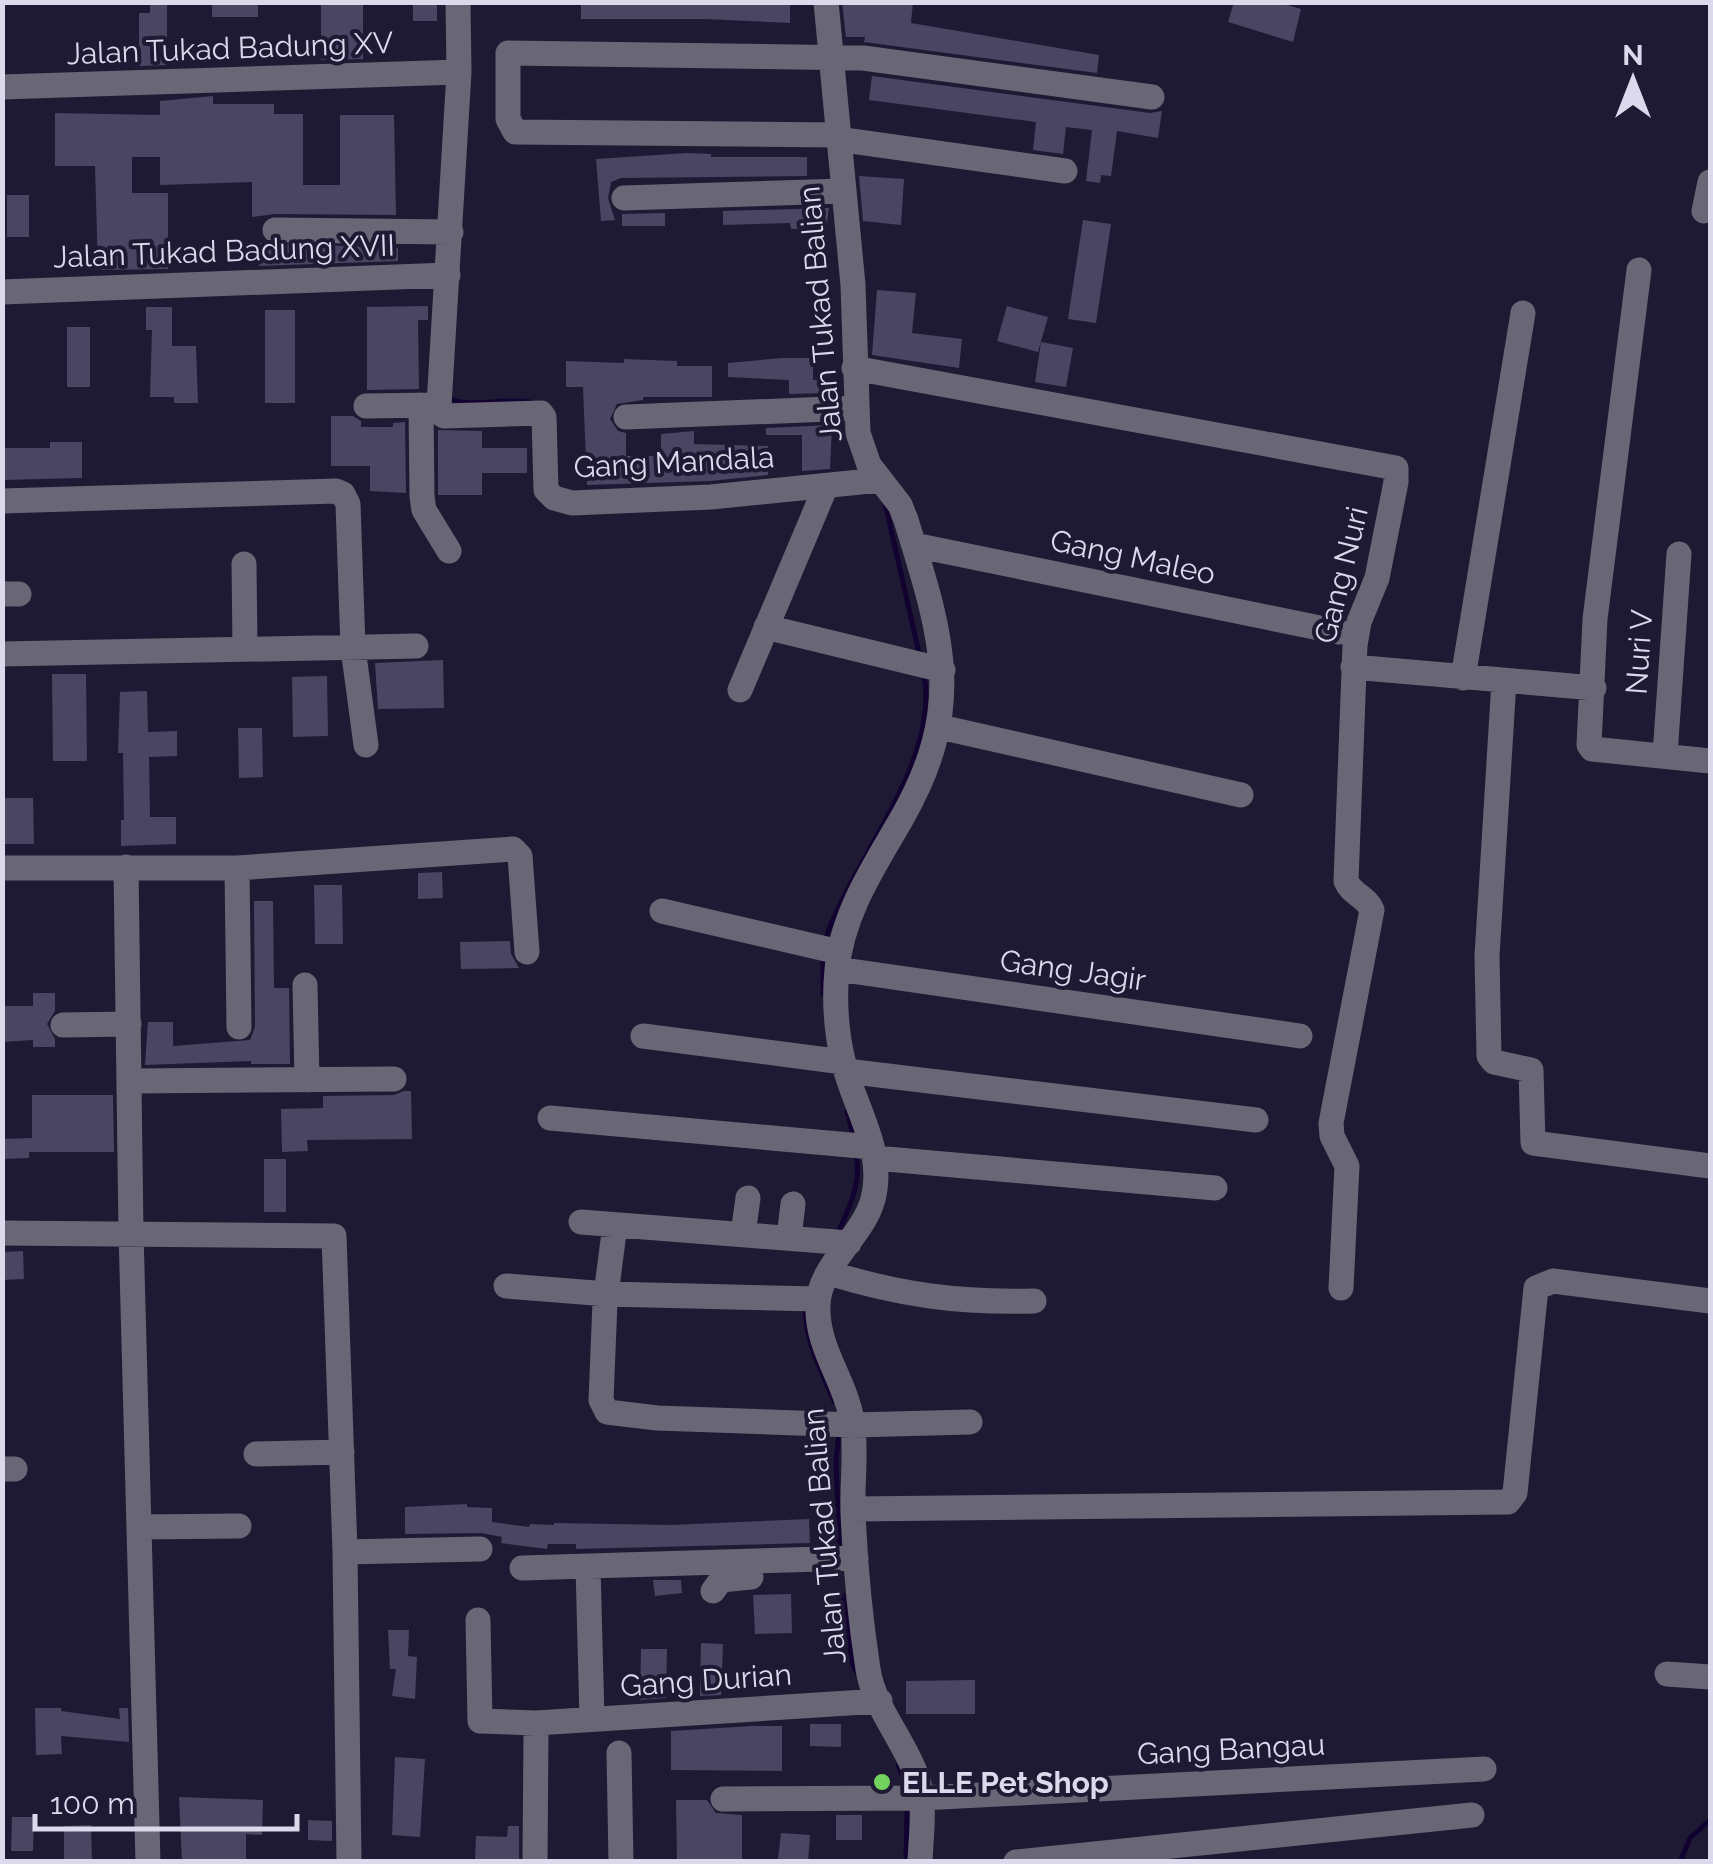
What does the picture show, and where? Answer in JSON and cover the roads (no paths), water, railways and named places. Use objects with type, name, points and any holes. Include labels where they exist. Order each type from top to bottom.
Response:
[{"type":"street","points":[[449,552],[424,510],[422,497],[448,275],[459,72],[458,2]]},
{"type":"street","name":"Jalan Tukad Balian","points":[[826,2],[853,285],[855,408],[860,447],[900,505],[914,545],[943,670],[940,727],[916,792],[862,888],[838,966],[844,1067],[874,1153],[873,1200],[829,1273],[818,1299],[825,1350],[840,1380],[853,1425],[853,1510],[868,1675],[916,1773],[922,1798],[920,1862]]},
{"type":"street","points":[[1064,170],[837,137],[515,132],[508,119],[508,53],[862,58],[1152,97]]},
{"type":"street","name":"Jalan Tukad Badung XV","points":[[2,87],[459,72]]},
{"type":"street","points":[[1704,212],[1710,182]]},
{"type":"street","points":[[624,198],[843,191]]},
{"type":"street","points":[[276,230],[451,232]]},
{"type":"street","points":[[1639,270],[1595,619],[1589,734],[1592,749],[1710,761]]},
{"type":"street","name":"Jalan Tukad Badung XVII","points":[[2,292],[448,275]]},
{"type":"street","points":[[1464,678],[1523,313]]},
{"type":"street","name":"Gang Nuri","points":[[854,368],[1394,467],[1398,473],[1377,578],[1360,622],[1352,667],[1346,881],[1372,910],[1331,1123],[1332,1136],[1347,1166],[1341,1288]]},
{"type":"street","points":[[366,406],[430,405]]},
{"type":"street","name":"Gang Mandala","points":[[430,405],[444,416],[534,412],[544,418],[546,490],[566,502],[711,496],[880,480]]},
{"type":"street","points":[[626,418],[855,408]]},
{"type":"street","points":[[740,690],[826,486]]},
{"type":"street","points":[[2,501],[340,492],[348,504],[354,648],[366,744]]},
{"type":"street","name":"Gang Maleo","points":[[914,545],[1339,632]]},
{"type":"street","name":"Nuri V","points":[[1664,755],[1679,554]]},
{"type":"street","points":[[244,564],[245,649]]},
{"type":"street","points":[[766,628],[943,670]]},
{"type":"street","points":[[2,654],[416,646]]},
{"type":"street","points":[[1352,667],[1594,688]]},
{"type":"street","points":[[1504,681],[1487,956],[1489,1056],[1494,1062],[1531,1070],[1533,1143],[1710,1166]]},
{"type":"street","points":[[940,727],[1241,795]]},
{"type":"street","points":[[2,868],[236,868],[513,849],[520,856],[528,952]]},
{"type":"street","points":[[126,867],[131,1232],[148,1862]]},
{"type":"street","points":[[236,868],[239,1027]]},
{"type":"street","points":[[662,911],[838,966]]},
{"type":"street","name":"Gang Jagir","points":[[838,966],[1094,1016]]},
{"type":"street","name":"Gang Jagir","points":[[838,966],[1300,1036]]},
{"type":"street","points":[[305,985],[307,1080]]},
{"type":"street","points":[[62,1025],[129,1024]]},
{"type":"street","points":[[642,1036],[844,1067],[1256,1120]]},
{"type":"street","points":[[130,1081],[394,1079]]},
{"type":"street","points":[[550,1118],[1214,1188]]},
{"type":"street","points":[[743,1234],[748,1198]]},
{"type":"street","points":[[789,1238],[793,1204]]},
{"type":"street","points":[[582,1222],[849,1243]]},
{"type":"street","points":[[615,1224],[601,1400],[606,1412],[657,1418],[853,1425],[970,1422]]},
{"type":"street","points":[[2,1233],[332,1234],[345,1552],[349,1862]]},
{"type":"street","points":[[829,1273],[888,1291],[937,1299],[1034,1300]]},
{"type":"street","points":[[853,1510],[1508,1502],[1515,1493],[1536,1288],[1554,1281],[1710,1301]]},
{"type":"street","points":[[506,1286],[607,1294],[818,1299]]},
{"type":"street","points":[[256,1454],[342,1452]]},
{"type":"street","points":[[139,1526],[238,1526]]},
{"type":"street","points":[[345,1552],[480,1550]]},
{"type":"street","points":[[522,1568],[857,1566]]},
{"type":"street","points":[[713,1591],[720,1580],[731,1577],[857,1566]]},
{"type":"street","points":[[588,1567],[592,1720]]},
{"type":"street","name":"Gang Durian","points":[[478,1620],[478,1719],[536,1728],[592,1720],[880,1701]]},
{"type":"street","points":[[1667,1674],[1710,1677]]},
{"type":"street","points":[[535,1862],[536,1728]]},
{"type":"street","points":[[619,1753],[621,1862]]},
{"type":"street","name":"Gang Bangau","points":[[723,1799],[922,1798],[1484,1769]]},
{"type":"street","points":[[1016,1862],[1472,1814]]},
{"type":"waterway","points":[[447,398],[467,403],[530,402]]},
{"type":"waterway","points":[[885,503],[919,653]]},
{"type":"waterway","points":[[826,937],[908,775],[926,707],[924,674]]},
{"type":"waterway","points":[[823,957],[823,994]]},
{"type":"waterway","points":[[847,1111],[854,1139]]},
{"type":"waterway","points":[[838,1233],[856,1185],[856,1155]]},
{"type":"waterway","points":[[805,1307],[811,1344],[834,1401]]},
{"type":"waterway","points":[[839,1434],[839,1546]]},
{"type":"waterway","points":[[843,1595],[852,1663],[858,1675]]},
{"type":"waterway","points":[[898,1765],[906,1784]]},
{"type":"waterway","points":[[906,1862],[907,1812]]},
{"type":"waterway","points":[[1680,1862],[1690,1838],[1710,1820]]},
{"type":"place","name":"ELLE Pet Shop","points":[[882,1782]]}]
